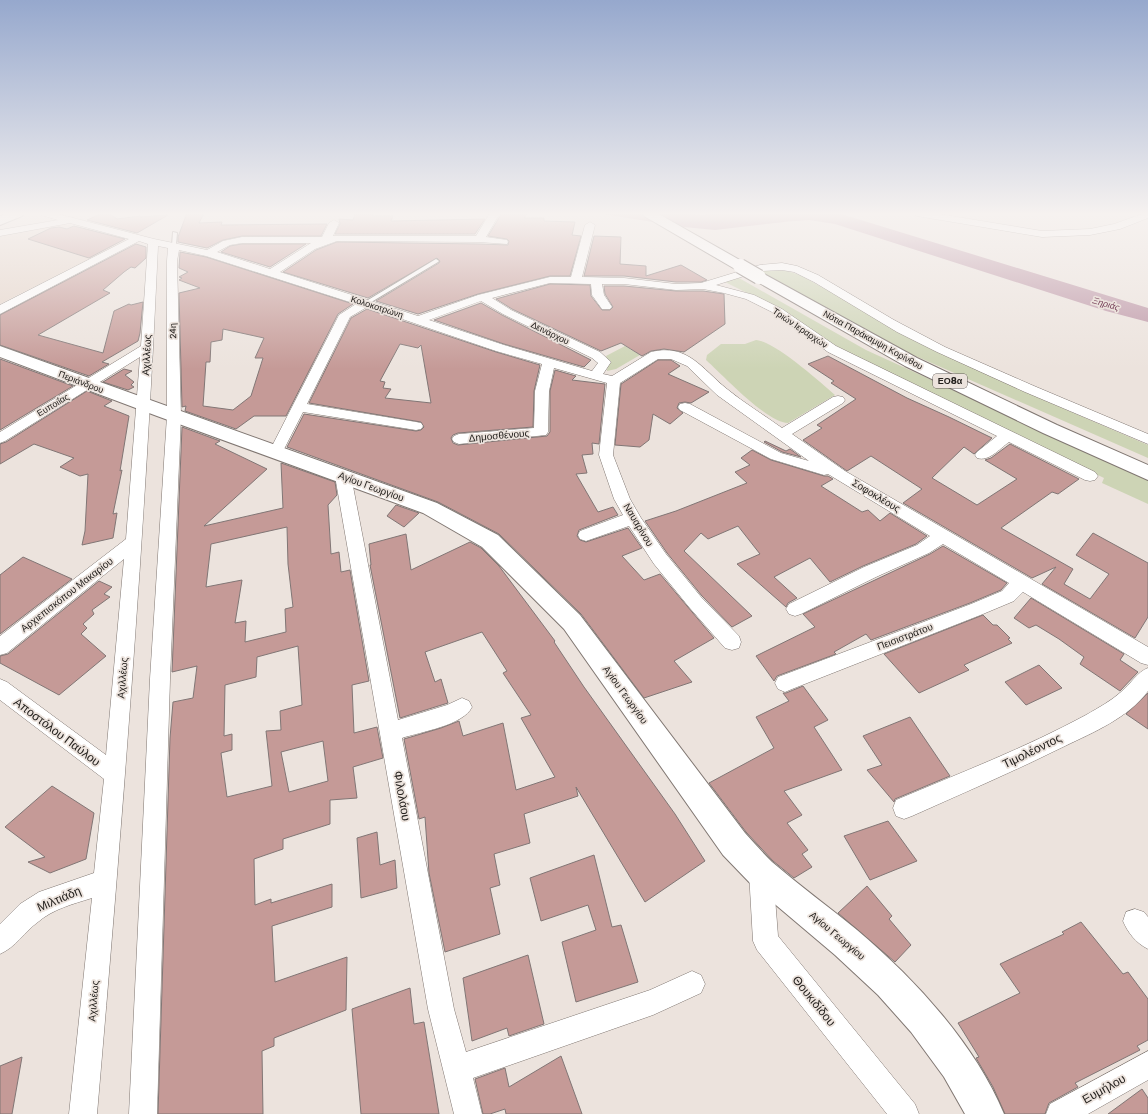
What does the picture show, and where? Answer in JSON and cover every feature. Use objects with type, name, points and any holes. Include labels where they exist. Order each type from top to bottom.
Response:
[{"type":"main road","name":"Νότια Παράκαμψη Κορίνθου","points":[[738,265],[911,362],[1044,426],[1148,473]]},
{"type":"main road","name":"Περιάνδρου","points":[[0,351],[160,411]]},
{"type":"main road","name":"Αγίου Γεωργίου","points":[[160,411],[430,508],[490,541],[572,622],[734,844],[761,872],[847,943],[890,983],[923,1020],[957,1064],[985,1114]]},
{"type":"street","points":[[0,310],[93,265]]},
{"type":"street","name":"Αχιλλέως","points":[[143,1114],[160,679],[160,411],[148,347],[146,265]]},
{"type":"street","name":"24η","points":[[160,411],[172,265]]},
{"type":"street","name":"Κολοκοτρώνη","points":[[246,265],[419,320],[500,348],[614,381]]},
{"type":"street","points":[[272,273],[284,265]]},
{"type":"street","points":[[576,280],[580,265]]},
{"type":"street","points":[[703,286],[760,268],[776,266],[794,268],[807,273],[910,334],[967,362],[1148,439]]},
{"type":"street","name":"Τριών Ιεραρχών","points":[[419,320],[482,297],[550,280],[624,281],[676,287],[703,286],[726,290],[761,302],[778,311],[832,349],[1090,476]]},
{"type":"street","points":[[596,280],[598,295],[606,307]]},
{"type":"street","name":"Δεινάρχου","points":[[482,297],[507,312],[596,355],[605,362],[596,375]]},
{"type":"street","points":[[276,452],[345,315],[366,303]]},
{"type":"street","name":"Ευποιΐας","points":[[0,438],[148,347]]},
{"type":"street","name":"Σοφοκλέους","points":[[614,381],[655,355],[673,355],[692,363],[722,392],[840,475],[1148,657]]},
{"type":"street","name":"Δημοσθένους","points":[[458,440],[541,432],[542,391],[549,362]]},
{"type":"street","name":"Ναυαρίνου","points":[[614,381],[606,455],[622,499],[660,559],[679,584],[732,642]]},
{"type":"street","points":[[782,434],[838,400]]},
{"type":"street","points":[[299,407],[416,426]]},
{"type":"street","points":[[685,407],[776,456],[840,475]]},
{"type":"street","name":"Αχιλλέως","points":[[84,1114],[115,776],[134,542],[160,411]]},
{"type":"street","points":[[982,455],[1008,435]]},
{"type":"street","name":"Φιλολάου","points":[[343,476],[441,1009],[458,1069],[468,1114]]},
{"type":"street","points":[[586,535],[633,518]]},
{"type":"street","points":[[795,609],[870,572],[923,549],[943,536]]},
{"type":"street","name":"Αρχιεπισκόπου Μακαρίου","points":[[0,647],[134,542]]},
{"type":"street","name":"Πεισιστράτου","points":[[785,683],[1008,596],[1021,582]]},
{"type":"street","name":"Τιμολέοντος","points":[[904,808],[1009,763],[1107,714],[1131,697],[1148,676]]},
{"type":"street","name":"Αποστόλου Παύλου","points":[[0,688],[115,776]]},
{"type":"street","points":[[390,732],[453,713],[462,707]]},
{"type":"street","name":"Θουκιδίδου","points":[[761,872],[766,941],[905,1114]]},
{"type":"street","name":"Μιλτιάδη","points":[[0,940],[28,913],[48,901],[105,881]]},
{"type":"street","points":[[458,1069],[653,1002],[692,984]]},
{"type":"street","name":"Ευμήλου","points":[[1060,1114],[1148,1065]]},
{"type":"lane","points":[[366,303],[429,265]]},
{"type":"shaded area","points":[[0,265],[77,265],[0,304]]},
{"type":"green space","points":[[772,270],[787,271],[800,275],[942,354],[1025,392],[1148,445],[1148,458],[902,350],[759,272]]},
{"type":"green space","points":[[739,278],[866,350],[1148,479],[1148,504],[1102,483],[1104,478],[846,353],[753,296],[725,282]]},
{"type":"green space","points":[[756,340],[764,342],[785,354],[835,395],[788,423],[779,421],[757,407],[706,360],[707,355],[721,344],[745,344]]},
{"type":"green space","points":[[625,346],[640,355],[616,369],[607,371],[608,361],[606,356]]},
{"type":"building","points":[[96,265],[138,265],[135,268],[131,267],[103,290],[110,293],[38,335],[103,353],[114,311],[129,304],[131,305],[143,302],[138,341],[102,362],[109,364],[89,376],[0,345],[0,315]]},
{"type":"building","points":[[179,265],[231,265],[353,304],[338,314],[286,416],[254,416],[236,429],[185,411],[186,406],[182,407],[179,293],[200,288],[179,280],[182,278],[179,277],[188,272],[179,268]],"holes":[[[223,329],[264,338],[255,358],[263,358],[251,396],[233,410],[203,406],[206,362],[210,362],[211,342],[222,340]]]},
{"type":"building","points":[[294,265],[425,265],[368,298],[283,272]]},
{"type":"building","points":[[436,265],[573,265],[570,276],[550,276],[478,294],[418,314],[376,301]]},
{"type":"building","points":[[587,265],[646,266],[646,276],[681,265],[707,280],[701,282],[676,282],[624,276],[584,276]]},
{"type":"building","points":[[550,284],[590,285],[591,296],[602,310],[610,310],[613,307],[605,294],[604,286],[624,286],[676,291],[703,291],[724,294],[725,324],[684,352],[664,349],[651,351],[642,356],[621,343],[601,351],[512,309],[496,299]]},
{"type":"building","points":[[481,303],[591,360],[584,367],[504,344],[434,320]]},
{"type":"building","points":[[367,309],[540,365],[534,391],[533,427],[458,433],[453,435],[451,438],[453,443],[458,445],[547,436],[550,432],[550,391],[555,370],[576,376],[572,380],[605,384],[599,444],[592,443],[593,454],[582,455],[587,473],[576,474],[598,512],[613,507],[618,515],[579,530],[577,536],[580,540],[586,542],[628,528],[642,548],[622,556],[644,580],[660,574],[714,638],[674,661],[692,682],[644,698],[581,614],[499,534],[438,502],[287,447],[304,414],[416,431],[421,430],[424,427],[421,422],[309,403],[351,318]],"holes":[[[400,344],[418,348],[421,345],[431,403],[385,398],[391,389],[383,388],[385,382],[380,381]]]},
{"type":"building","points":[[828,356],[907,398],[992,438],[974,454],[964,447],[932,478],[977,505],[1017,479],[985,460],[991,458],[1010,444],[1079,479],[1058,494],[1052,492],[1001,528],[1073,569],[1064,584],[1090,599],[1109,574],[1076,555],[1093,533],[1148,563],[1148,617],[1135,638],[1042,584],[1056,567],[1032,578],[903,503],[922,489],[871,456],[847,471],[803,440],[822,428],[817,425],[856,399],[831,383],[834,381],[808,364]]},
{"type":"building","points":[[0,359],[73,386],[0,430]]},
{"type":"building","points":[[658,360],[671,360],[680,366],[668,374],[709,392],[691,403],[679,403],[677,408],[683,413],[670,424],[653,414],[649,440],[640,447],[615,445],[621,384]]},
{"type":"building","points":[[124,369],[132,371],[125,375],[134,382],[131,385],[134,387],[128,390],[103,382]]},
{"type":"building","points":[[87,391],[112,401],[104,406],[129,416],[120,471],[122,470],[113,514],[117,513],[113,538],[82,545],[85,531],[88,474],[80,476],[60,467],[74,458],[34,444],[0,464],[0,444],[6,442]]},
{"type":"building","points":[[182,427],[220,441],[215,444],[267,469],[204,526],[283,508],[281,463],[335,482],[337,495],[328,505],[331,554],[339,552],[341,572],[350,570],[369,681],[352,685],[354,733],[377,727],[383,758],[353,767],[357,798],[330,800],[330,824],[283,839],[283,849],[254,859],[255,905],[271,899],[271,903],[332,884],[332,907],[272,926],[275,982],[347,957],[346,1010],[274,1038],[274,1046],[262,1051],[263,1114],[158,1114],[170,738],[173,702],[193,698],[197,666],[172,672]],"holes":[[[287,527],[288,564],[293,607],[285,609],[286,632],[245,642],[246,621],[235,623],[242,580],[206,587],[211,544]],[[298,646],[302,705],[280,711],[281,730],[266,731],[272,786],[227,797],[221,753],[232,750],[232,734],[224,736],[225,685],[256,677],[257,657]],[[323,741],[328,781],[289,792],[281,752]]]},
{"type":"building","points":[[765,441],[786,451],[790,449],[801,457],[782,452],[764,442]]},
{"type":"building","points":[[752,450],[771,460],[828,476],[833,479],[821,486],[862,512],[868,510],[880,521],[890,513],[927,536],[916,544],[863,566],[830,582],[810,558],[774,577],[797,598],[788,603],[786,607],[737,564],[760,554],[738,526],[708,539],[701,533],[684,551],[752,616],[732,627],[702,596],[667,553],[645,521],[676,511],[747,483],[735,472],[750,465],[741,458]]},
{"type":"building","points":[[396,505],[419,513],[404,527],[387,516]]},
{"type":"building","points":[[406,534],[411,570],[470,542],[481,548],[499,566],[555,641],[554,642],[584,687],[675,814],[705,861],[645,902],[576,787],[578,796],[524,814],[530,843],[494,854],[500,885],[490,888],[500,934],[445,952],[429,873],[425,817],[419,819],[404,739],[459,721],[463,736],[503,723],[516,790],[555,777],[521,718],[531,715],[503,673],[507,671],[482,632],[425,652],[435,682],[441,679],[448,703],[400,718],[370,565],[369,544]]},
{"type":"building","points":[[943,546],[1007,583],[1001,590],[970,603],[871,640],[866,634],[834,652],[836,654],[777,676],[774,681],[756,656],[815,627],[803,614],[930,554]]},
{"type":"building","points":[[23,557],[72,579],[0,634],[0,575]]},
{"type":"building","points":[[99,581],[112,587],[104,594],[110,597],[92,610],[94,614],[83,624],[87,628],[81,634],[106,656],[59,695],[0,663],[0,656],[8,654]]},
{"type":"building","points":[[1031,598],[1124,654],[1120,660],[1138,672],[1120,691],[1080,664],[1084,657],[1059,639],[1036,625],[1029,628],[1014,618]]},
{"type":"building","points":[[983,615],[993,625],[997,625],[1010,638],[1008,639],[1012,643],[964,665],[969,670],[919,693],[884,654]]},
{"type":"building","points":[[1039,665],[1062,688],[1026,705],[1005,682]]},
{"type":"building","points":[[803,686],[828,720],[814,727],[842,770],[784,791],[802,815],[787,823],[808,850],[802,854],[812,867],[794,878],[773,861],[746,832],[709,783],[774,748],[756,717],[789,701],[783,693]]},
{"type":"building","points":[[1148,693],[1148,729],[1126,714]]},
{"type":"building","points":[[910,717],[950,776],[895,799],[894,802],[867,770],[882,765],[863,736]]},
{"type":"building","points":[[52,786],[94,813],[86,859],[50,873],[28,862],[45,857],[5,827]]},
{"type":"building","points":[[888,821],[917,861],[870,880],[844,836]]},
{"type":"building","points":[[377,832],[380,865],[395,860],[397,888],[361,898],[357,838]]},
{"type":"building","points":[[594,855],[612,927],[621,925],[638,982],[576,1002],[562,942],[596,930],[588,905],[541,921],[530,878]]},
{"type":"building","points":[[867,886],[892,916],[889,919],[911,945],[895,962],[838,913]]},
{"type":"building","points":[[1081,922],[1123,974],[1128,972],[1148,999],[1148,1040],[1137,1046],[1140,1050],[1075,1083],[1078,1087],[1049,1103],[1045,1114],[1005,1114],[993,1087],[976,1058],[979,1057],[958,1023],[1020,993],[1000,964],[1064,934],[1062,932]]},
{"type":"building","points":[[528,955],[544,1024],[509,1036],[507,1028],[472,1041],[463,978]]},
{"type":"building","points":[[410,988],[414,1024],[424,1022],[439,1114],[361,1114],[352,1009]]},
{"type":"building","points":[[561,1056],[582,1114],[506,1114],[505,1109],[490,1114],[483,1114],[475,1079],[505,1068],[509,1087]]},
{"type":"building","points":[[22,1057],[12,1114],[0,1114],[0,1066]]},
{"type":"building","points":[[1142,1089],[1148,1098],[1148,1114],[1108,1114]]},
{"type":"waterway","name":"Ξηριάς","points":[[984,265],[1114,306],[1148,315]]}]
